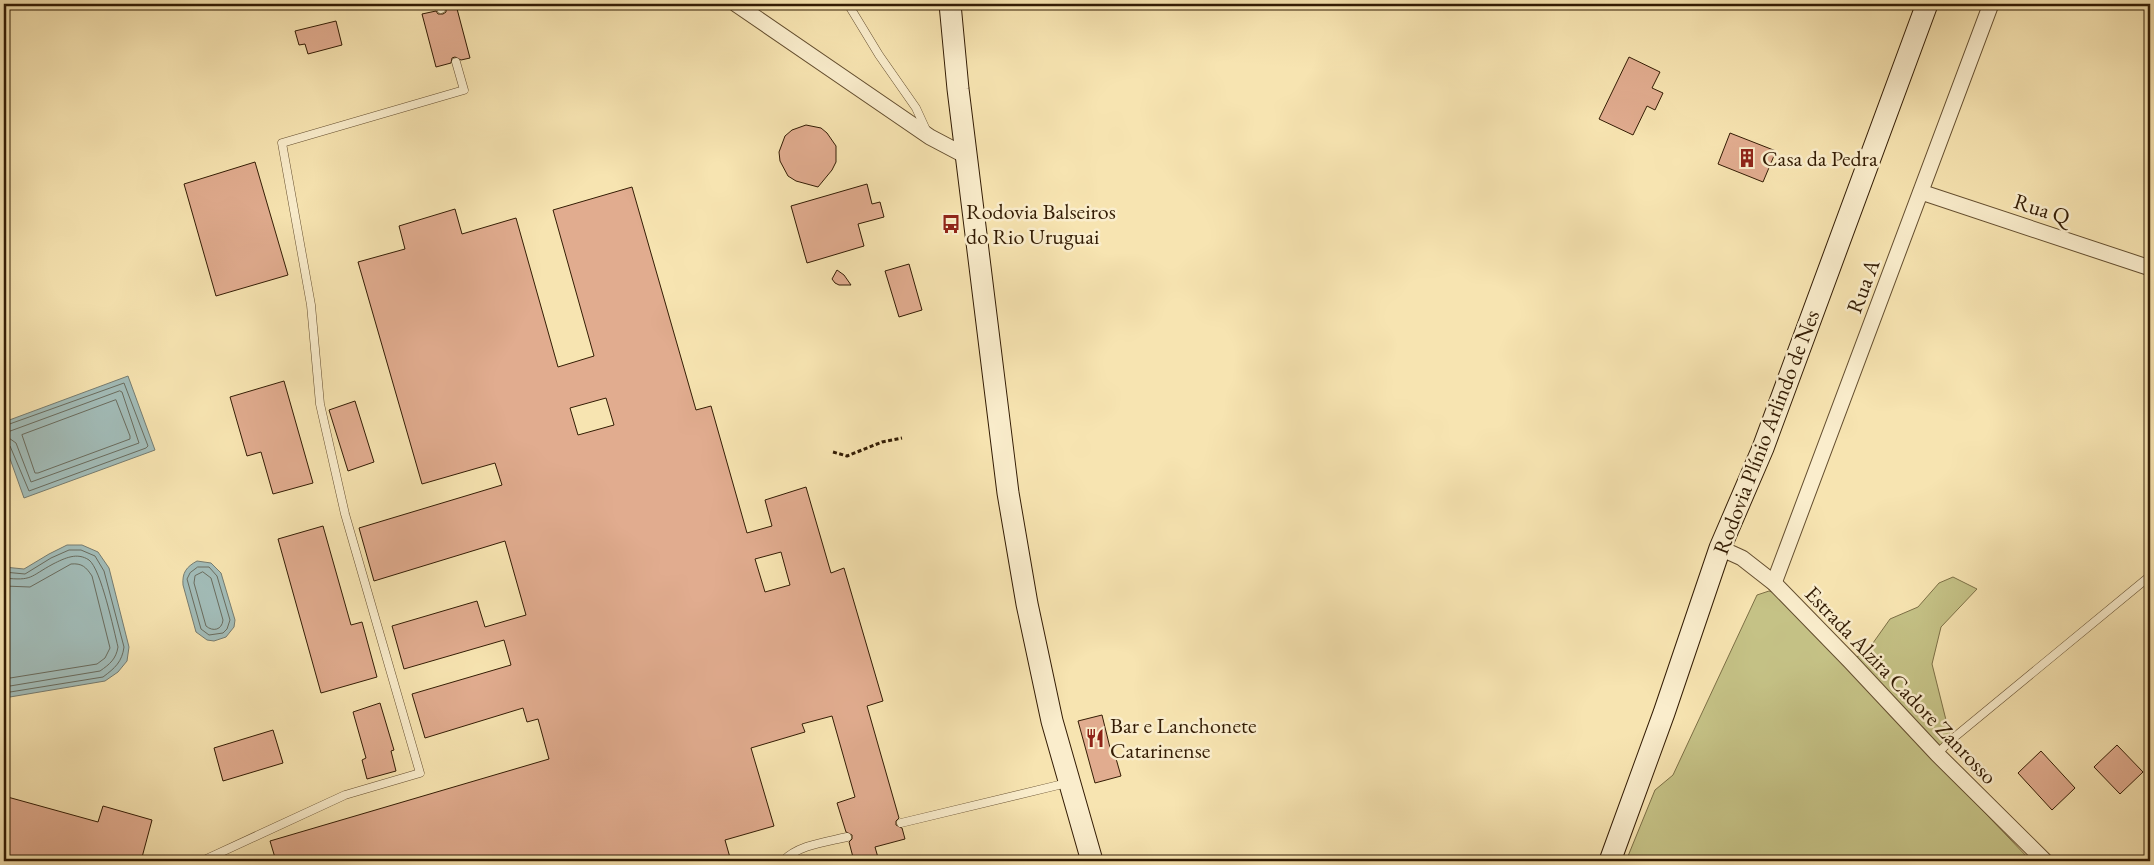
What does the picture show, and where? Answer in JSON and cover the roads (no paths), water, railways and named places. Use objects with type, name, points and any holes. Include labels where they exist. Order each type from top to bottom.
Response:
[{"type":"main road","points":[[950,4],[966,156],[1008,493],[1029,613],[1052,721],[1092,861]]},
{"type":"main road","name":"Rodovia Plínio Arlindo de Nes","points":[[1610,861],[1664,713],[1720,548],[1763,448],[1927,4]]},
{"type":"street","points":[[736,4],[930,137],[966,156]]},
{"type":"street","name":"Rua A","points":[[1774,584],[1991,4]]},
{"type":"street","name":"Rua Q","points":[[1921,192],[2150,265]]},
{"type":"street","name":"Estrada Alzira Cadore Zanrosso","points":[[1720,548],[1742,558],[1774,584],[1850,661],[1937,754],[2045,861]]},
{"type":"lane","points":[[848,4],[879,55],[916,108],[930,137]]},
{"type":"lane","points":[[202,861],[345,795],[420,773],[345,514],[320,404],[311,305],[282,143],[464,90],[456,62]]},
{"type":"lane","points":[[1937,754],[1951,740],[2150,576]]},
{"type":"lane","points":[[901,823],[1069,782]]},
{"type":"lane","points":[[783,861],[788,856],[806,848],[847,837]]},
{"type":"water","points":[[128,376],[155,450],[24,498],[4,442],[4,422]]},
{"type":"water","points":[[67,545],[82,545],[98,552],[109,568],[129,647],[127,661],[118,672],[105,681],[4,698],[4,567],[24,569]]},
{"type":"water","points":[[197,561],[211,563],[221,573],[235,620],[234,627],[226,637],[214,641],[207,640],[196,632],[183,585],[185,571]]},
{"type":"place","name":"Casa da Pedra","points":[[1747,158]]},
{"type":"place","name":"Rodovia Balseiros do Rio Uruguai","points":[[951,224]]},
{"type":"place","name":"Bar e Lanchonete Catarinense","points":[[1095,738]]}]
